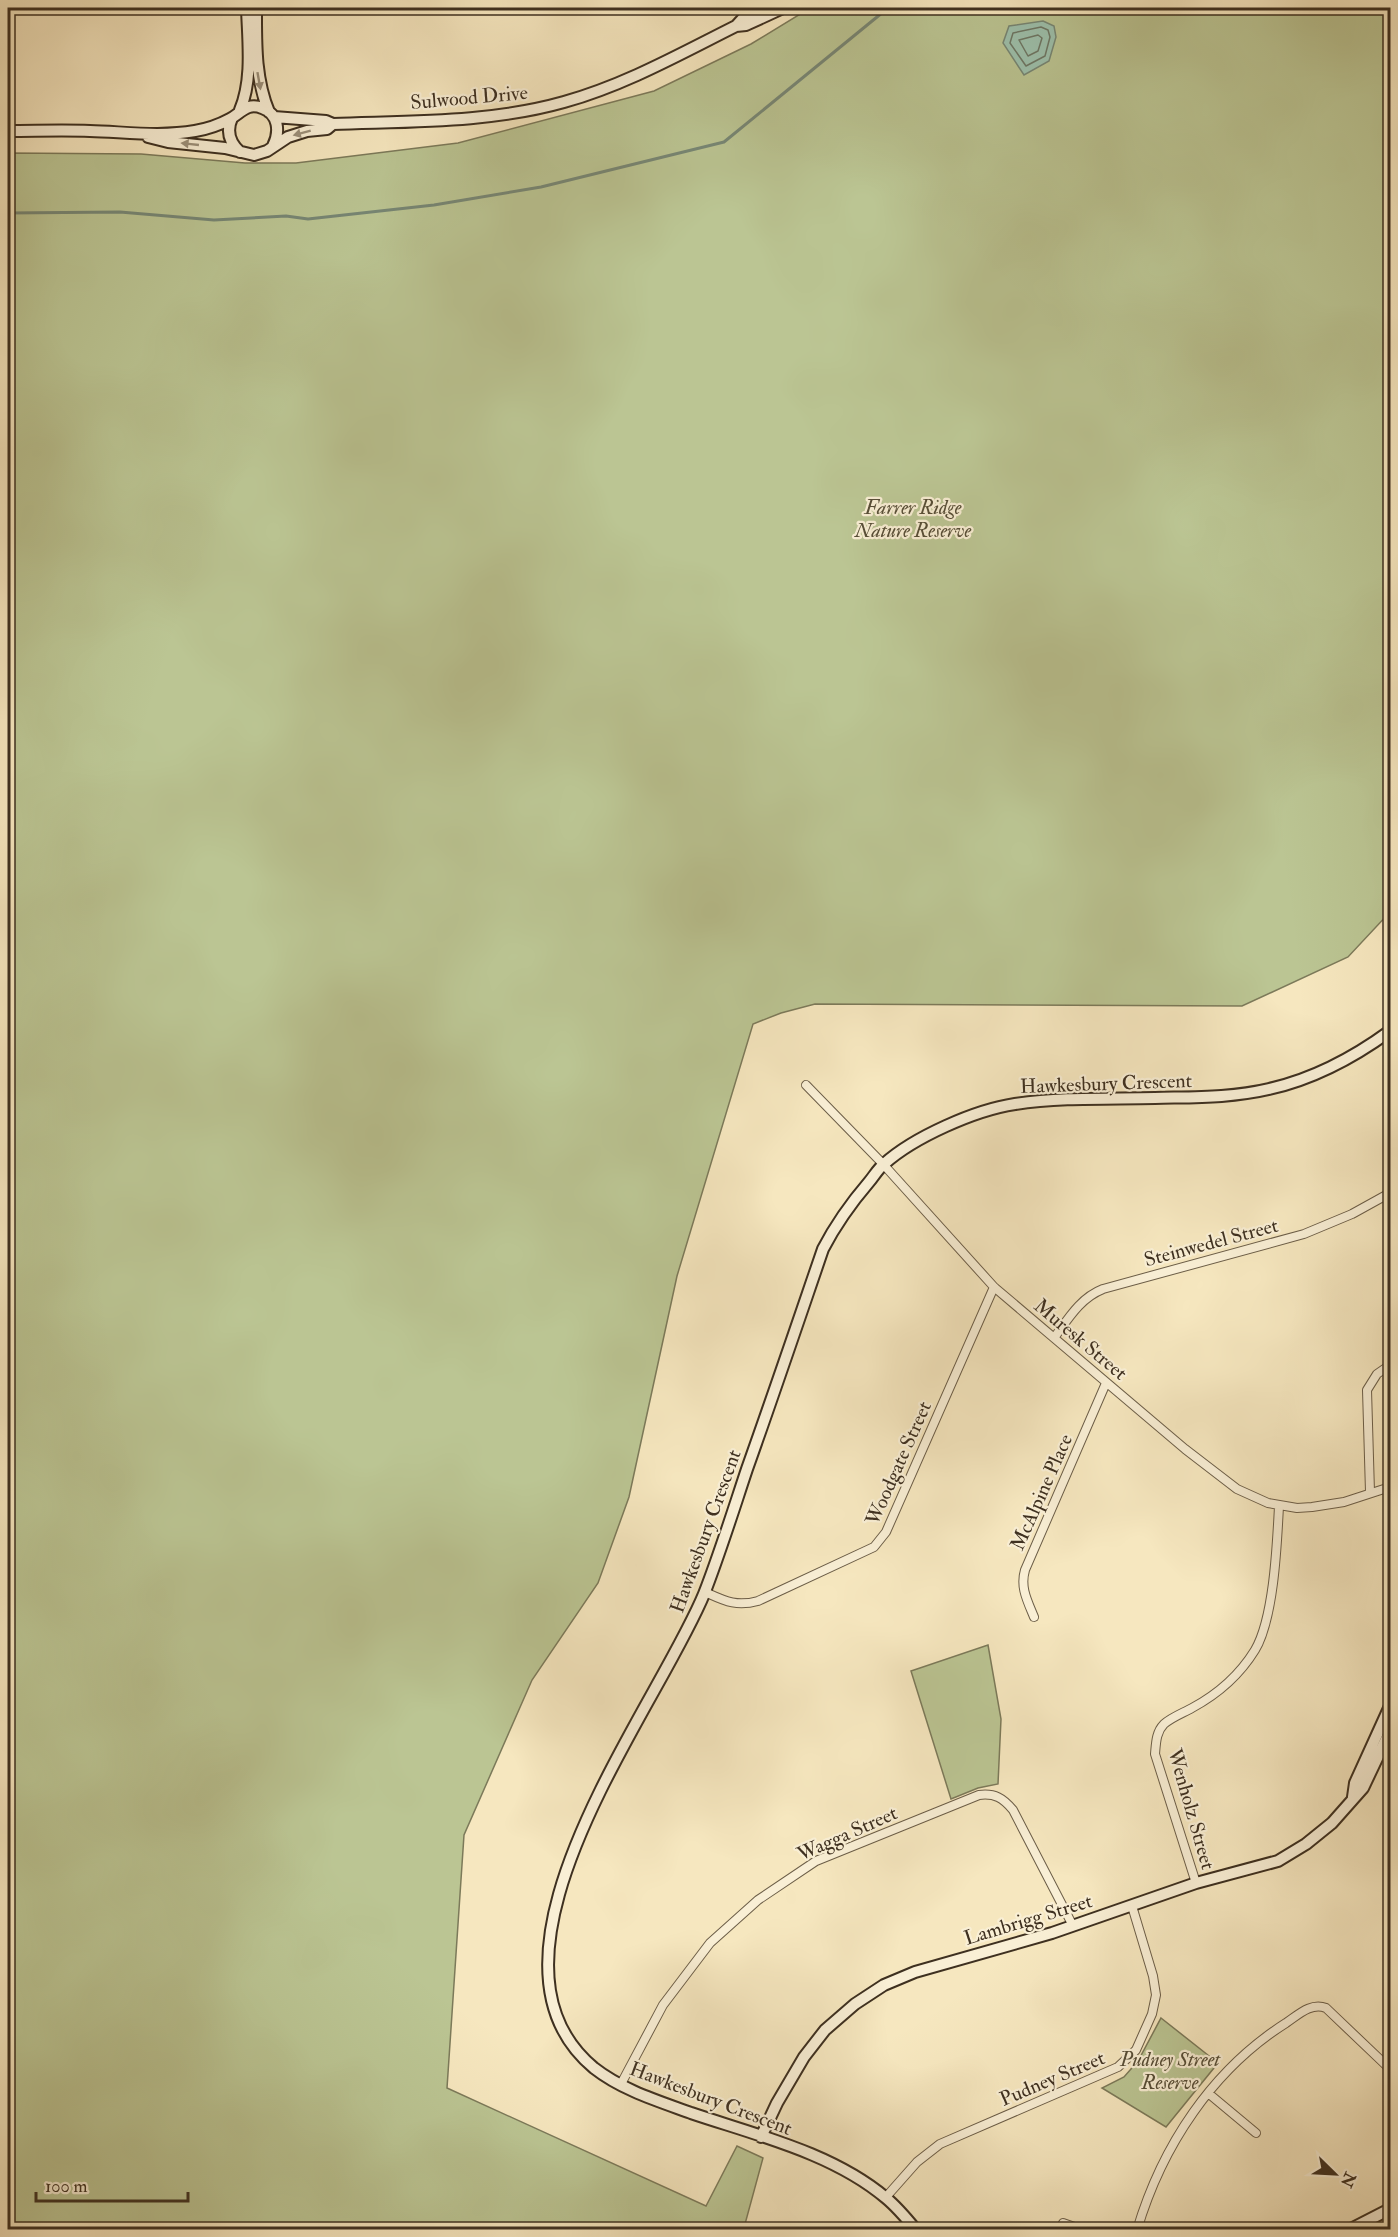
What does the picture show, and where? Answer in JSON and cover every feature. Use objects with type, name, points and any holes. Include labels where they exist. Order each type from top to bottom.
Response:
[{"type":"street","points":[[241,152],[231,141],[229,133],[246,96],[247,8]]},
{"type":"street","points":[[256,8],[257,75],[278,135],[273,146]]},
{"type":"street","name":"Sulwood Drive","points":[[736,26],[746,15],[759,8]]},
{"type":"street","name":"Sulwood Drive","points":[[8,131],[91,131],[140,135],[194,131],[211,128],[255,106],[271,114],[326,121],[333,124],[502,115],[547,107],[610,87],[736,26],[746,25],[783,8]]},
{"type":"street","name":"Sulwood Drive","points":[[140,135],[168,142],[225,148],[248,155],[261,154],[307,131],[327,129],[333,124]]},
{"type":"street","name":"Hawkesbury Crescent","points":[[916,2229],[886,2198],[840,2166],[664,2104],[621,2084],[596,2069],[581,2055],[562,2027],[555,2008],[547,1961],[558,1899],[577,1839],[705,1592],[824,1249],[847,1209],[884,1164],[927,1136],[954,1122],[984,1111],[1014,1104],[1044,1101],[1197,1098],[1232,1096],[1268,1089],[1333,1067],[1365,1049],[1390,1031]]},
{"type":"street","name":"Muresk Street","points":[[806,1086],[884,1164],[994,1287],[1185,1449],[1237,1489],[1251,1497],[1279,1506],[1312,1507],[1344,1502],[1390,1487]]},
{"type":"street","name":"Steinwedel Street","points":[[1054,1338],[1083,1299],[1097,1291],[1304,1234],[1352,1214],[1390,1193]]},
{"type":"street","name":"Woodgate Street","points":[[705,1592],[733,1604],[745,1605],[874,1547],[880,1541],[994,1287]]},
{"type":"street","points":[[1370,1492],[1367,1390],[1377,1374],[1390,1365]]},
{"type":"street","name":"McAlpine Place","points":[[1034,1617],[1023,1589],[1022,1581],[1025,1570],[1106,1383]]},
{"type":"street","name":"Wenholz Street","points":[[1196,1883],[1155,1754],[1158,1733],[1170,1719],[1228,1684],[1256,1648],[1267,1618],[1277,1544],[1279,1506]]},
{"type":"street","name":"Lambrigg Street","points":[[1353,1797],[1355,1783],[1390,1706]]},
{"type":"street","name":"Lambrigg Street","points":[[761,2137],[777,2103],[804,2056],[825,2030],[855,2004],[884,1985],[915,1972],[1052,1933],[1072,1924],[1196,1883],[1278,1861],[1306,1844],[1332,1823],[1363,1788],[1390,1731]]},
{"type":"street","name":"Wagga Street","points":[[621,2084],[663,2005],[711,1943],[758,1900],[816,1861],[979,1795],[989,1794],[999,1797],[1013,1810],[1072,1924]]},
{"type":"street","name":"Pudney Street","points":[[886,2198],[917,2162],[940,2144],[1118,2067],[1136,2050],[1152,2014],[1156,1995],[1153,1976],[1132,1906]]},
{"type":"street","points":[[1137,2229],[1155,2180],[1184,2125],[1227,2071],[1265,2036],[1313,2006],[1319,2005],[1334,2013],[1390,2069]]},
{"type":"street","points":[[1209,2093],[1256,2133]]},
{"type":"street","points":[[1349,2229],[1390,2210]]},
{"type":"street","points":[[1063,2223],[1083,2229]]},
{"type":"green space","name":"Farrer Ridge Nature Reserve","points":[[810,8],[1390,8],[1390,912],[1348,957],[1242,1006],[815,1004],[781,1013],[753,1024],[677,1276],[629,1497],[598,1583],[532,1680],[464,1835],[447,2088],[706,2206],[737,2146],[763,2158],[745,2224],[756,2229],[8,2230],[8,153],[141,154],[245,163],[296,163],[458,143],[654,91],[751,44]]},
{"type":"green space","points":[[988,1645],[1001,1719],[998,1784],[978,1788],[951,1799],[911,1671]]},
{"type":"green space","name":"Pudney Street Reserve","points":[[1161,2018],[1218,2063],[1166,2127],[1102,2088],[1124,2077],[1138,2061]]},
{"type":"water","points":[[1043,21],[1054,26],[1056,37],[1049,61],[1024,75],[1003,43],[1009,26]]},
{"type":"waterway","points":[[8,213],[120,212],[214,220],[286,216],[308,219],[434,205],[541,187],[724,142],[888,8]]}]
